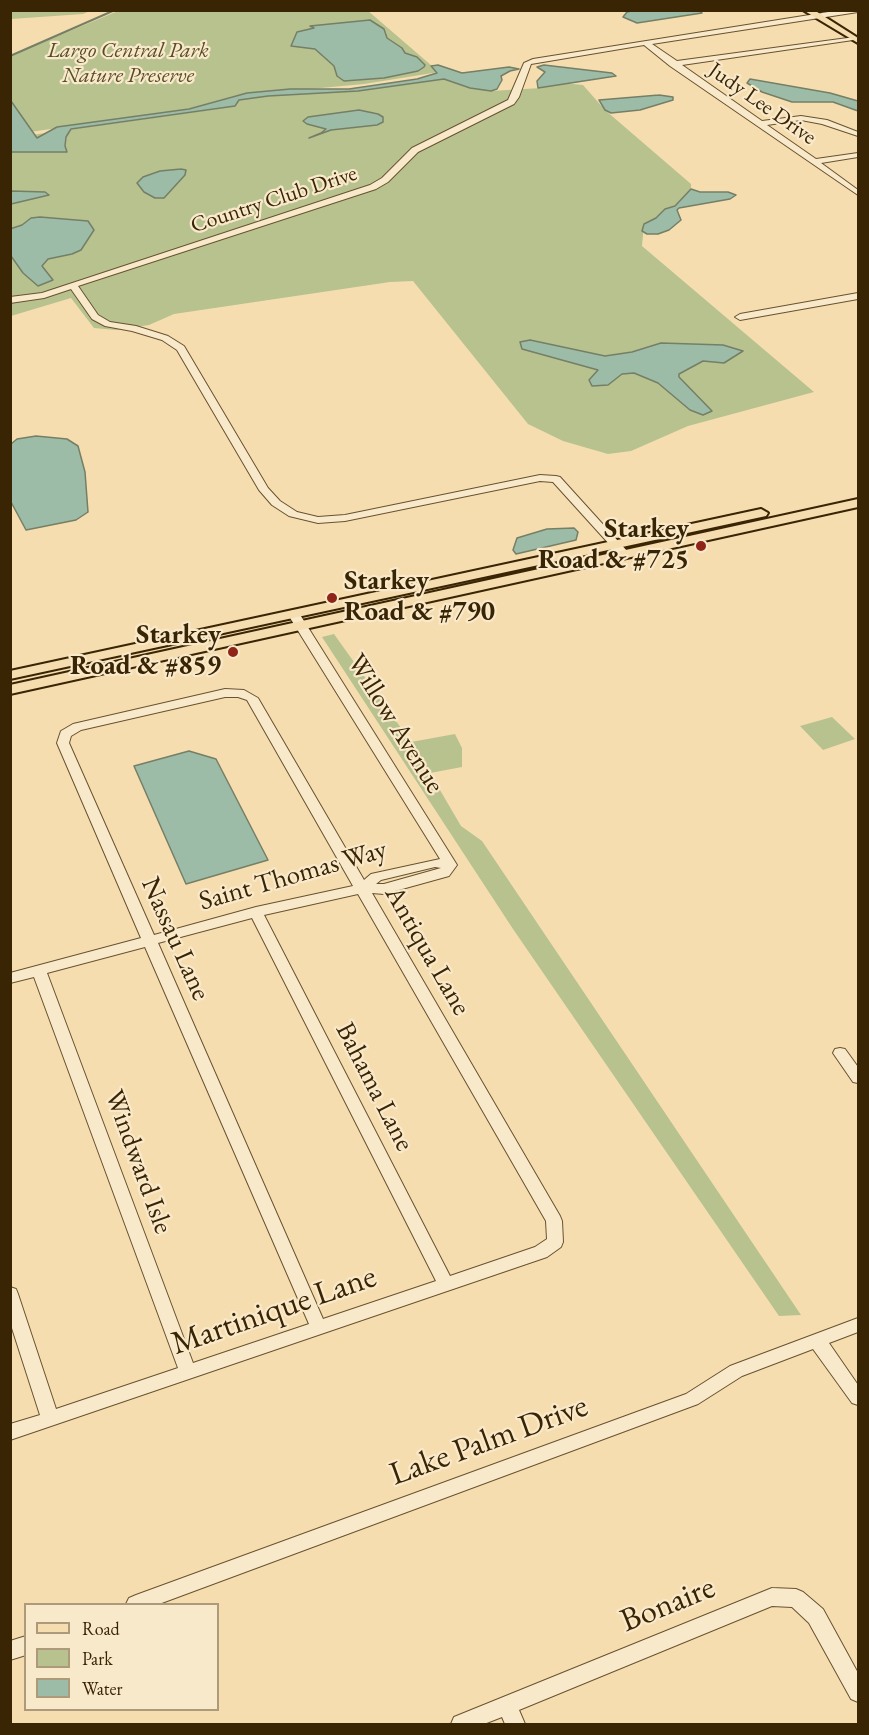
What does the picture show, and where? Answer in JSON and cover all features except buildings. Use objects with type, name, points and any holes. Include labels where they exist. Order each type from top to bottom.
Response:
[{"type":"main road","points":[[807,10],[857,36]]},
{"type":"main road","points":[[829,12],[857,36]]},
{"type":"main road","points":[[10,675],[298,619],[620,549],[858,492]]},
{"type":"main road","points":[[620,549],[858,503]]},
{"type":"main road","points":[[10,690],[298,619]]},
{"type":"street","name":"Country Club Drive","points":[[10,300],[57,291],[373,187],[385,180],[415,150],[511,102],[528,63],[535,60],[646,44],[817,16],[829,12],[857,10]]},
{"type":"street","points":[[674,64],[857,36]]},
{"type":"street","name":"Judy Lee Drive","points":[[646,44],[858,193]]},
{"type":"street","points":[[760,124],[801,118],[824,122],[858,134]]},
{"type":"street","points":[[814,162],[858,155]]},
{"type":"street","points":[[73,285],[96,317],[108,324],[133,328],[165,338],[181,348],[264,490],[276,503],[293,514],[318,520],[345,518],[540,478],[556,479],[620,549]]},
{"type":"street","points":[[740,317],[858,296]]},
{"type":"street","name":"Willow Avenue","points":[[298,619],[450,865]]},
{"type":"street","name":"Nassau Lane","points":[[240,693],[225,693],[77,727],[65,734],[63,743],[319,1328]]},
{"type":"street","name":"Antiqua Lane","points":[[240,693],[252,698],[363,888],[554,1221],[555,1242]]},
{"type":"street","name":"Saint Thomas Way","points":[[10,978],[256,912],[363,888],[376,877],[435,862],[450,865]]},
{"type":"street","name":"Bahama Lane","points":[[256,912],[446,1284]]},
{"type":"street","name":"Windward Isle","points":[[39,971],[188,1372]]},
{"type":"street","points":[[840,1053],[858,1078]]},
{"type":"street","name":"Martinique Lane","points":[[10,1432],[541,1252],[555,1242]]},
{"type":"street","points":[[10,1294],[50,1419]]},
{"type":"street","name":"Lake Palm Drive","points":[[141,1603],[692,1399],[736,1371],[858,1325]]},
{"type":"street","points":[[817,1341],[858,1398]]},
{"type":"street","name":"Bonaire","points":[[461,1725],[772,1597],[796,1598],[816,1616],[858,1692]]},
{"type":"street","points":[[507,1706],[515,1725]]},
{"type":"green space","name":"Largo Central Park Nature Preserve","points":[[367,10],[439,72],[364,84],[234,96],[188,109],[30,132],[11,103],[10,56],[118,11]]},
{"type":"green space","points":[[10,11],[90,11],[83,14],[11,19]]},
{"type":"green space","points":[[444,79],[470,88],[491,91],[541,88],[563,83],[583,85],[605,110],[691,184],[691,189],[675,206],[665,209],[656,218],[644,224],[642,246],[814,392],[688,426],[631,451],[608,454],[563,441],[528,424],[413,281],[390,282],[174,314],[149,325],[116,330],[94,328],[71,298],[11,316],[10,138],[235,106],[238,100],[358,91]]},
{"type":"green space","points":[[334,634],[411,742],[455,734],[462,748],[462,767],[430,773],[461,826],[482,841],[801,1315],[779,1316],[513,929],[322,637]]},
{"type":"green space","points":[[832,717],[855,739],[823,750],[800,726]]},
{"type":"water","points":[[699,10],[702,13],[637,23],[623,17],[627,12]]},
{"type":"water","points":[[370,20],[384,29],[387,38],[402,48],[405,53],[417,57],[425,65],[424,67],[418,71],[384,78],[344,81],[337,76],[334,66],[315,49],[291,46],[297,32],[314,28],[310,26]]},
{"type":"water","points":[[438,65],[462,73],[509,67],[519,69],[501,76],[502,80],[497,89],[491,91],[470,88],[444,79],[358,91],[268,96],[239,100],[235,106],[71,129],[66,137],[67,152],[11,152],[11,101],[37,138],[57,127],[189,109],[247,93],[290,89],[349,89],[417,79],[437,73],[431,66]]},
{"type":"water","points":[[544,65],[612,73],[616,76],[538,88],[537,81],[545,72],[537,67]]},
{"type":"water","points":[[750,79],[830,93],[858,101],[858,111],[833,102],[792,102],[762,92],[747,83]]},
{"type":"water","points":[[659,95],[673,97],[673,100],[640,110],[611,113],[605,110],[599,100]]},
{"type":"water","points":[[359,110],[378,114],[383,117],[383,122],[377,125],[331,130],[309,138],[326,129],[303,121],[308,117]]},
{"type":"water","points":[[186,170],[185,175],[164,198],[155,198],[144,192],[137,183],[143,177],[160,171]]},
{"type":"water","points":[[691,189],[700,192],[728,192],[736,195],[730,199],[679,208],[677,210],[681,220],[669,230],[658,234],[647,234],[642,231],[644,224],[656,218],[665,209],[675,206]]},
{"type":"water","points":[[11,191],[45,192],[49,195],[11,204]]},
{"type":"water","points":[[31,218],[88,221],[94,230],[81,250],[48,259],[42,266],[53,280],[38,286],[23,273],[11,256],[10,229],[22,225]]},
{"type":"water","points":[[530,340],[605,356],[632,352],[661,343],[723,345],[743,351],[724,363],[703,361],[679,374],[679,377],[712,411],[703,415],[690,410],[658,383],[634,373],[622,374],[608,385],[592,386],[589,380],[598,370],[522,349],[520,342]]},
{"type":"water","points":[[36,436],[67,439],[78,446],[85,472],[88,512],[76,520],[26,530],[11,502],[11,444],[17,439]]},
{"type":"water","points":[[574,528],[578,532],[576,540],[516,554],[513,550],[517,538],[547,529]]},
{"type":"water","points":[[189,751],[216,759],[268,860],[186,884],[134,766]]},
{"type":"waterway","points":[[10,56],[115,10]]},
{"type":"place","name":"Starkey Road & #725","points":[[701,546]]},
{"type":"place","name":"Starkey Road & #790","points":[[332,598]]},
{"type":"place","name":"Starkey Road & #859","points":[[233,652]]}]
